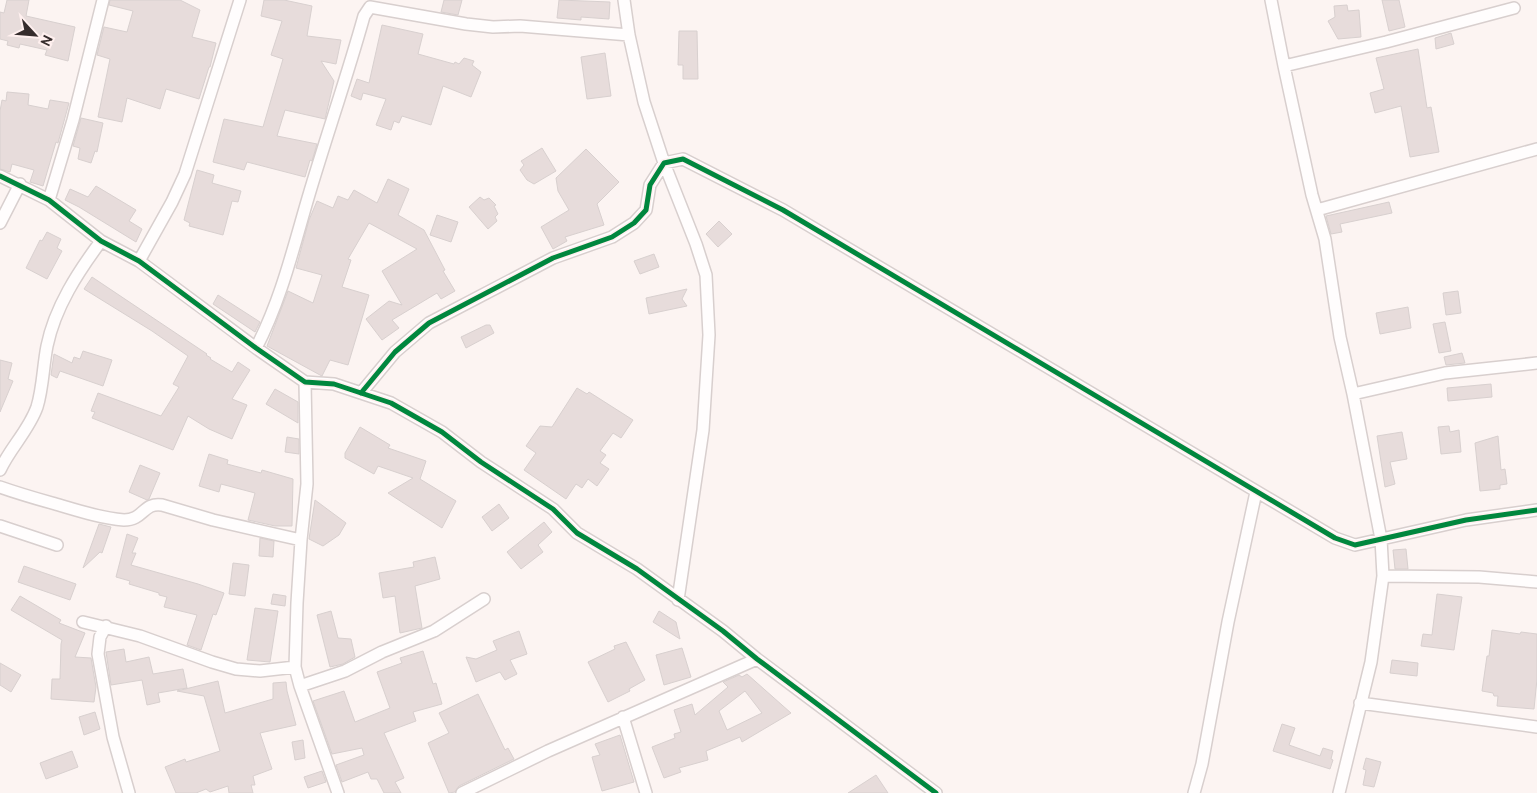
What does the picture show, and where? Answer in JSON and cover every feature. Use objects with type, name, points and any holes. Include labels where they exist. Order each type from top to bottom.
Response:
[{"type":"street","points":[[49,200],[103,0]]},
{"type":"street","points":[[139,261],[172,202],[185,174],[240,0]]},
{"type":"street","points":[[624,0],[628,36],[644,102],[664,163],[696,244],[706,275],[709,335],[703,430],[678,600]]},
{"type":"street","points":[[1271,0],[1312,195],[1325,240],[1340,337],[1354,394],[1381,539],[1383,576],[1371,662],[1338,793]]},
{"type":"street","points":[[256,348],[269,323],[291,263],[308,200],[364,16],[370,3],[466,24],[492,27],[520,26],[628,36]]},
{"type":"street","points":[[1284,66],[1386,42],[1514,8]]},
{"type":"street","points":[[1317,210],[1537,149]]},
{"type":"street","points":[[361,393],[395,352],[429,323],[553,258],[612,237],[634,223],[646,210],[650,185],[664,163],[683,159],[783,210],[1335,538],[1355,545],[1466,520],[1537,510]]},
{"type":"street","points":[[0,176],[20,184],[49,200],[101,240],[139,261],[305,382],[334,384],[391,403],[442,432],[481,462],[553,509],[577,533],[637,569],[723,631],[757,659],[936,793]]},
{"type":"street","points":[[0,223],[20,184]]},
{"type":"street","points":[[0,470],[32,419],[38,405],[48,344],[58,312],[71,286],[101,240]]},
{"type":"street","points":[[1354,394],[1445,373],[1537,363]]},
{"type":"street","points":[[305,382],[307,484],[301,540],[295,668],[336,792]]},
{"type":"street","points":[[0,487],[26,497],[81,512],[124,520],[135,519],[149,506],[162,504],[213,520],[301,540]]},
{"type":"street","points":[[1194,793],[1202,764],[1228,622],[1256,492]]},
{"type":"street","points":[[0,526],[57,546]]},
{"type":"street","points":[[1383,576],[1479,577],[1537,582]]},
{"type":"street","points":[[300,686],[345,671],[382,652],[434,631],[484,599]]},
{"type":"street","points":[[82,622],[106,626],[140,636],[236,669],[260,671],[295,668]]},
{"type":"street","points":[[106,626],[100,637],[98,654],[113,737],[129,793]]},
{"type":"street","points":[[462,793],[548,751],[757,659]]},
{"type":"street","points":[[1360,703],[1537,728]]},
{"type":"street","points":[[623,717],[646,793]]},
{"type":"building","points":[[7,0],[29,0],[26,16],[75,27],[68,61],[45,55],[47,50],[20,44],[19,48],[7,45],[8,41],[0,39],[0,12],[4,13]]},
{"type":"building","points":[[110,0],[180,0],[200,10],[192,37],[216,43],[199,99],[166,89],[160,109],[127,98],[122,122],[98,117],[110,59],[97,55],[104,27],[127,32],[133,11],[109,5]]},
{"type":"building","points":[[264,0],[284,0],[312,6],[307,36],[341,40],[336,64],[321,61],[334,81],[325,119],[285,110],[277,136],[317,144],[305,177],[247,162],[244,170],[213,162],[224,119],[263,127],[283,59],[271,55],[282,21],[261,16]]},
{"type":"building","points":[[444,0],[462,0],[458,15],[441,12]]},
{"type":"building","points":[[559,0],[610,2],[609,19],[581,17],[581,20],[557,18]]},
{"type":"building","points":[[1382,0],[1399,0],[1405,27],[1389,31]]},
{"type":"building","points":[[1347,5],[1348,11],[1359,10],[1361,37],[1338,39],[1328,21],[1335,17],[1334,6]]},
{"type":"building","points":[[382,25],[423,34],[418,54],[454,64],[455,62],[459,64],[464,58],[474,61],[472,65],[481,72],[471,97],[443,86],[431,125],[402,116],[399,123],[394,121],[391,130],[376,125],[386,99],[363,93],[361,100],[351,96],[357,79],[369,83]]},
{"type":"building","points":[[679,31],[697,31],[698,79],[683,79],[683,65],[678,65]]},
{"type":"building","points":[[1451,33],[1454,44],[1436,49],[1435,38]]},
{"type":"building","points":[[1418,49],[1427,108],[1431,107],[1439,152],[1410,157],[1401,106],[1375,113],[1370,93],[1384,89],[1376,58]]},
{"type":"building","points":[[605,53],[611,96],[587,99],[581,57]]},
{"type":"building","points":[[7,92],[29,94],[28,105],[48,109],[50,100],[69,103],[43,186],[30,182],[34,170],[12,164],[10,172],[0,169],[0,111],[2,100],[6,101]]},
{"type":"building","points":[[81,118],[103,123],[97,152],[95,151],[91,163],[78,159],[80,148],[73,146]]},
{"type":"building","points":[[542,148],[556,171],[534,184],[527,180],[520,170],[524,165],[521,161]]},
{"type":"building","points":[[586,149],[619,182],[597,204],[604,225],[565,237],[567,241],[553,249],[541,227],[569,210],[558,191],[556,178]]},
{"type":"building","points":[[197,170],[214,175],[212,183],[241,191],[238,202],[232,201],[223,235],[189,226],[190,223],[184,220]]},
{"type":"building","points":[[388,179],[409,189],[398,215],[424,230],[445,270],[443,271],[455,291],[441,299],[437,293],[392,320],[399,328],[382,340],[366,319],[389,301],[402,305],[382,271],[417,249],[369,223],[348,259],[351,260],[342,287],[369,295],[348,365],[330,360],[322,376],[267,346],[288,291],[313,303],[322,275],[296,268],[309,220],[317,201],[333,208],[338,196],[348,200],[354,190],[377,203]]},
{"type":"building","points":[[96,186],[136,210],[129,221],[142,229],[136,242],[65,200],[70,189],[88,197]]},
{"type":"building","points":[[480,197],[484,200],[489,198],[496,205],[494,206],[498,214],[495,217],[497,221],[488,229],[469,207]]},
{"type":"building","points":[[1389,202],[1392,213],[1340,224],[1342,232],[1331,234],[1326,216]]},
{"type":"building","points":[[437,215],[458,222],[451,242],[430,235]]},
{"type":"building","points":[[719,221],[732,234],[718,247],[706,234]]},
{"type":"building","points":[[47,232],[61,239],[57,248],[62,251],[47,279],[26,268],[40,240],[42,241]]},
{"type":"building","points":[[654,254],[659,267],[640,274],[634,261]]},
{"type":"building","points":[[92,277],[207,354],[210,359],[232,372],[238,362],[250,370],[232,399],[247,405],[232,439],[209,429],[188,416],[173,450],[92,418],[95,412],[91,411],[98,393],[161,416],[179,387],[173,384],[188,356],[152,331],[84,289]]},
{"type":"building","points":[[687,289],[682,299],[687,306],[649,314],[646,298]]},
{"type":"building","points":[[1458,291],[1461,313],[1446,315],[1443,293]]},
{"type":"building","points":[[218,295],[260,322],[255,332],[213,304]]},
{"type":"building","points":[[1408,307],[1411,328],[1380,334],[1376,313]]},
{"type":"building","points":[[1445,322],[1451,351],[1439,353],[1433,324]]},
{"type":"building","points":[[486,325],[490,325],[494,333],[466,348],[461,337]]},
{"type":"building","points":[[83,351],[112,360],[103,386],[60,371],[57,378],[51,375],[54,354],[72,363],[74,357],[80,359]]},
{"type":"building","points":[[1462,353],[1465,363],[1446,365],[1444,357]]},
{"type":"building","points":[[0,360],[12,363],[8,379],[13,381],[0,412]]},
{"type":"building","points":[[1491,384],[1492,397],[1448,401],[1447,388]]},
{"type":"building","points":[[577,388],[587,394],[589,392],[633,420],[621,438],[613,433],[600,451],[606,455],[600,463],[609,469],[597,486],[588,479],[582,488],[576,484],[566,499],[524,470],[536,453],[526,446],[540,426],[552,427]]},
{"type":"building","points":[[275,389],[298,402],[298,423],[266,404]]},
{"type":"building","points":[[1449,426],[1450,432],[1459,430],[1461,452],[1441,454],[1438,427]]},
{"type":"building","points":[[360,427],[390,445],[388,448],[426,461],[420,479],[456,501],[442,528],[388,493],[413,478],[378,466],[374,474],[345,458],[345,453]]},
{"type":"building","points":[[1402,432],[1407,459],[1390,462],[1395,484],[1385,487],[1377,436]]},
{"type":"building","points":[[1498,436],[1501,470],[1505,469],[1507,484],[1500,485],[1500,489],[1480,491],[1475,443]]},
{"type":"building","points":[[287,437],[299,439],[299,454],[285,452]]},
{"type":"building","points":[[209,454],[228,460],[227,464],[261,473],[262,470],[293,479],[292,526],[275,526],[248,520],[255,493],[221,484],[219,492],[199,486]]},
{"type":"building","points":[[140,465],[160,473],[147,500],[129,492]]},
{"type":"building","points":[[315,500],[346,523],[339,535],[323,546],[309,539]]},
{"type":"building","points":[[499,504],[509,518],[492,531],[482,517]]},
{"type":"building","points":[[544,522],[552,532],[538,545],[543,552],[521,569],[507,552]]},
{"type":"building","points":[[99,524],[111,527],[102,553],[100,552],[83,568]]},
{"type":"building","points":[[127,534],[138,538],[132,553],[136,553],[131,565],[224,593],[216,615],[213,614],[201,650],[187,645],[197,615],[164,607],[167,597],[129,584],[130,581],[116,577]]},
{"type":"building","points":[[260,538],[274,541],[273,557],[259,556]]},
{"type":"building","points":[[1406,549],[1408,569],[1395,569],[1393,550]]},
{"type":"building","points":[[435,557],[440,579],[415,586],[422,628],[400,633],[395,596],[383,598],[379,573],[414,567],[413,562]]},
{"type":"building","points":[[233,563],[249,565],[245,596],[229,594]]},
{"type":"building","points":[[24,566],[76,584],[70,600],[18,582]]},
{"type":"building","points":[[273,594],[286,596],[285,606],[271,604]]},
{"type":"building","points":[[1437,594],[1462,597],[1454,650],[1421,646],[1423,634],[1432,635]]},
{"type":"building","points":[[20,596],[61,620],[59,623],[85,633],[75,657],[91,658],[96,687],[94,702],[51,699],[52,679],[60,679],[62,640],[11,610]]},
{"type":"building","points":[[255,608],[278,611],[270,662],[247,660]]},
{"type":"building","points":[[331,611],[338,638],[351,639],[355,657],[343,664],[330,667],[317,615]]},
{"type":"building","points":[[659,611],[676,622],[680,639],[653,622]]},
{"type":"building","points":[[1492,630],[1520,634],[1521,632],[1537,634],[1537,679],[1534,709],[1497,706],[1498,696],[1482,691]]},
{"type":"building","points":[[519,631],[527,654],[510,660],[517,674],[505,680],[500,672],[476,682],[466,657],[476,659],[497,650],[493,641]]},
{"type":"building","points":[[626,642],[645,680],[629,689],[630,691],[608,702],[588,662],[615,649],[614,646]]},
{"type":"building","points":[[682,648],[691,677],[664,685],[656,655]]},
{"type":"building","points":[[124,649],[126,662],[149,657],[153,674],[183,669],[187,688],[158,693],[160,702],[147,705],[142,680],[111,685],[106,652]]},
{"type":"building","points":[[423,651],[433,684],[436,683],[442,704],[413,712],[416,721],[384,733],[404,778],[395,782],[401,793],[384,793],[377,779],[371,779],[368,772],[342,782],[336,765],[364,755],[362,748],[332,754],[313,701],[344,691],[355,722],[390,708],[377,672],[402,663],[400,658]]},
{"type":"building","points":[[1392,660],[1418,663],[1417,676],[1390,673]]},
{"type":"building","points":[[0,663],[21,675],[11,692],[0,685]]},
{"type":"building","points":[[747,674],[791,713],[742,742],[740,737],[706,751],[708,760],[679,768],[681,772],[664,778],[652,747],[675,738],[674,734],[681,732],[674,710],[692,704],[695,715],[728,687],[723,682],[739,675],[742,677]],"holes":[[[745,691],[762,713],[727,730],[719,711]]]},
{"type":"building","points":[[218,681],[225,713],[273,699],[273,683],[286,682],[296,725],[260,733],[272,769],[253,776],[255,785],[251,785],[253,793],[229,793],[228,786],[210,792],[206,789],[196,793],[176,793],[165,767],[185,759],[186,762],[220,751],[204,696],[177,691]]},
{"type":"building","points":[[478,694],[505,750],[508,748],[514,759],[459,786],[455,792],[449,793],[428,743],[449,733],[439,713]]},
{"type":"building","points":[[95,712],[100,729],[84,735],[79,717]]},
{"type":"building","points":[[1282,724],[1295,728],[1289,745],[1320,756],[1323,748],[1333,751],[1330,769],[1273,751]]},
{"type":"building","points":[[620,735],[634,782],[602,791],[592,757],[600,755],[595,744]]},
{"type":"building","points":[[303,740],[305,758],[295,760],[292,742]]},
{"type":"building","points":[[72,751],[78,767],[46,779],[40,763]]},
{"type":"building","points":[[1366,758],[1381,762],[1374,787],[1363,785],[1366,770],[1363,769]]},
{"type":"building","points":[[322,771],[326,782],[308,788],[304,777]]},
{"type":"building","points":[[876,775],[888,793],[848,793]]},
{"type":"cycle path","points":[[361,393],[395,352],[429,323],[553,258],[612,237],[634,223],[646,210],[650,185],[664,163],[683,159],[783,210],[1335,538],[1355,545],[1466,520],[1537,510]]},
{"type":"cycle path","points":[[0,176],[49,200],[101,241],[139,261],[305,382],[334,384],[391,403],[442,432],[481,462],[553,509],[577,533],[637,569],[723,631],[757,659],[936,793]]}]
